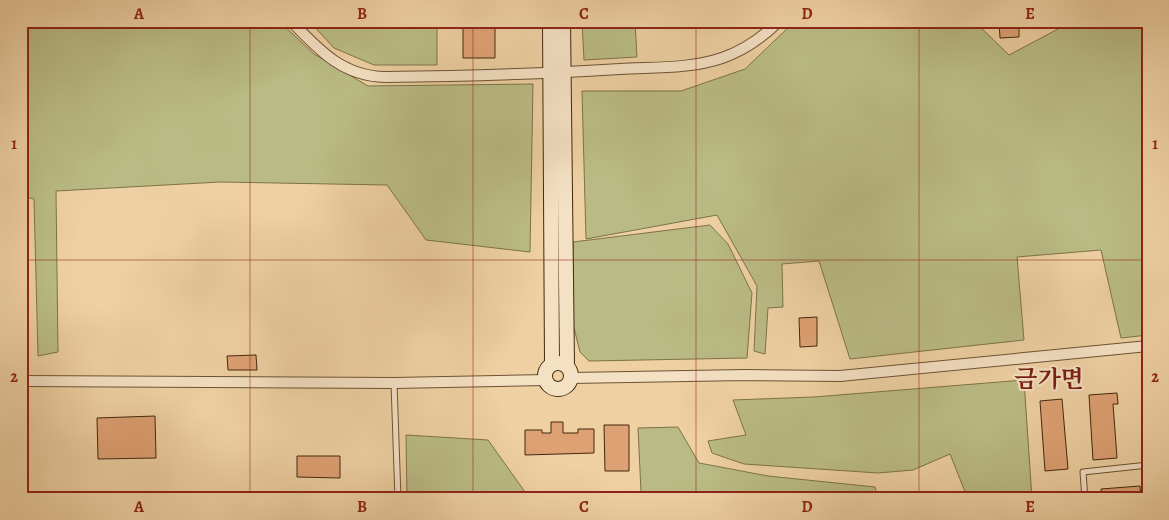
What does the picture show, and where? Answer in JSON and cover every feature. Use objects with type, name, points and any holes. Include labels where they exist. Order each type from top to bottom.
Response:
[{"type":"street","points":[[291,21],[326,56],[352,70],[371,76],[557,73],[686,65],[713,60],[738,51],[779,21]]},
{"type":"street","points":[[550,21],[557,73],[569,372],[567,385],[560,389],[551,386],[546,380],[546,371],[552,364],[557,73],[563,21]]},
{"type":"street","points":[[552,364],[560,363],[569,372],[840,376],[1148,346]]},
{"type":"street","points":[[21,381],[394,382],[546,380]]},
{"type":"lane","points":[[394,382],[398,499]]},
{"type":"lane","points":[[1085,499],[1083,472],[1148,465]]},
{"type":"green space","points":[[21,21],[279,21],[314,54],[368,86],[533,84],[530,252],[426,240],[387,185],[220,182],[56,191],[58,352],[38,356],[34,199],[21,196]]},
{"type":"green space","points":[[309,21],[437,21],[437,65],[374,65],[334,48]]},
{"type":"green space","points":[[582,21],[635,21],[637,57],[584,60]]},
{"type":"green space","points":[[795,21],[974,21],[1009,55],[1073,21],[1148,21],[1148,335],[1121,338],[1101,250],[1017,257],[1024,340],[850,359],[819,261],[782,264],[783,307],[768,308],[765,354],[754,351],[757,286],[717,215],[586,239],[582,91],[681,91],[745,69]]},
{"type":"green space","points":[[710,225],[728,244],[752,293],[747,358],[589,361],[580,352],[573,324],[573,242]]},
{"type":"green space","points":[[1024,380],[1032,499],[968,499],[950,454],[913,470],[878,473],[744,464],[712,453],[708,441],[746,435],[733,400],[814,397]]},
{"type":"green space","points":[[678,427],[699,463],[768,476],[875,487],[878,499],[632,499],[641,492],[638,428]]},
{"type":"green space","points":[[406,435],[488,440],[530,499],[407,499]]},
{"type":"building","points":[[463,21],[495,21],[495,58],[463,58]]},
{"type":"building","points":[[999,21],[1019,21],[1019,37],[1000,38]]},
{"type":"building","points":[[817,317],[817,346],[800,347],[799,318]]},
{"type":"building","points":[[256,355],[257,370],[228,370],[227,356]]},
{"type":"building","points":[[1117,393],[1118,404],[1113,404],[1117,458],[1093,460],[1089,395]]},
{"type":"building","points":[[1062,399],[1068,469],[1045,471],[1040,401]]},
{"type":"building","points":[[155,416],[156,458],[98,459],[97,418]]},
{"type":"building","points":[[551,422],[563,422],[563,433],[578,433],[578,429],[594,429],[594,453],[525,455],[525,430],[542,430],[542,433],[551,433]]},
{"type":"building","points":[[604,425],[629,425],[629,471],[605,471]]},
{"type":"building","points":[[297,456],[340,456],[340,478],[297,477]]},
{"type":"building","points":[[1140,486],[1141,499],[1102,499],[1101,489]]},
{"type":"district","name":"금가면","points":[[1049,379]]}]
